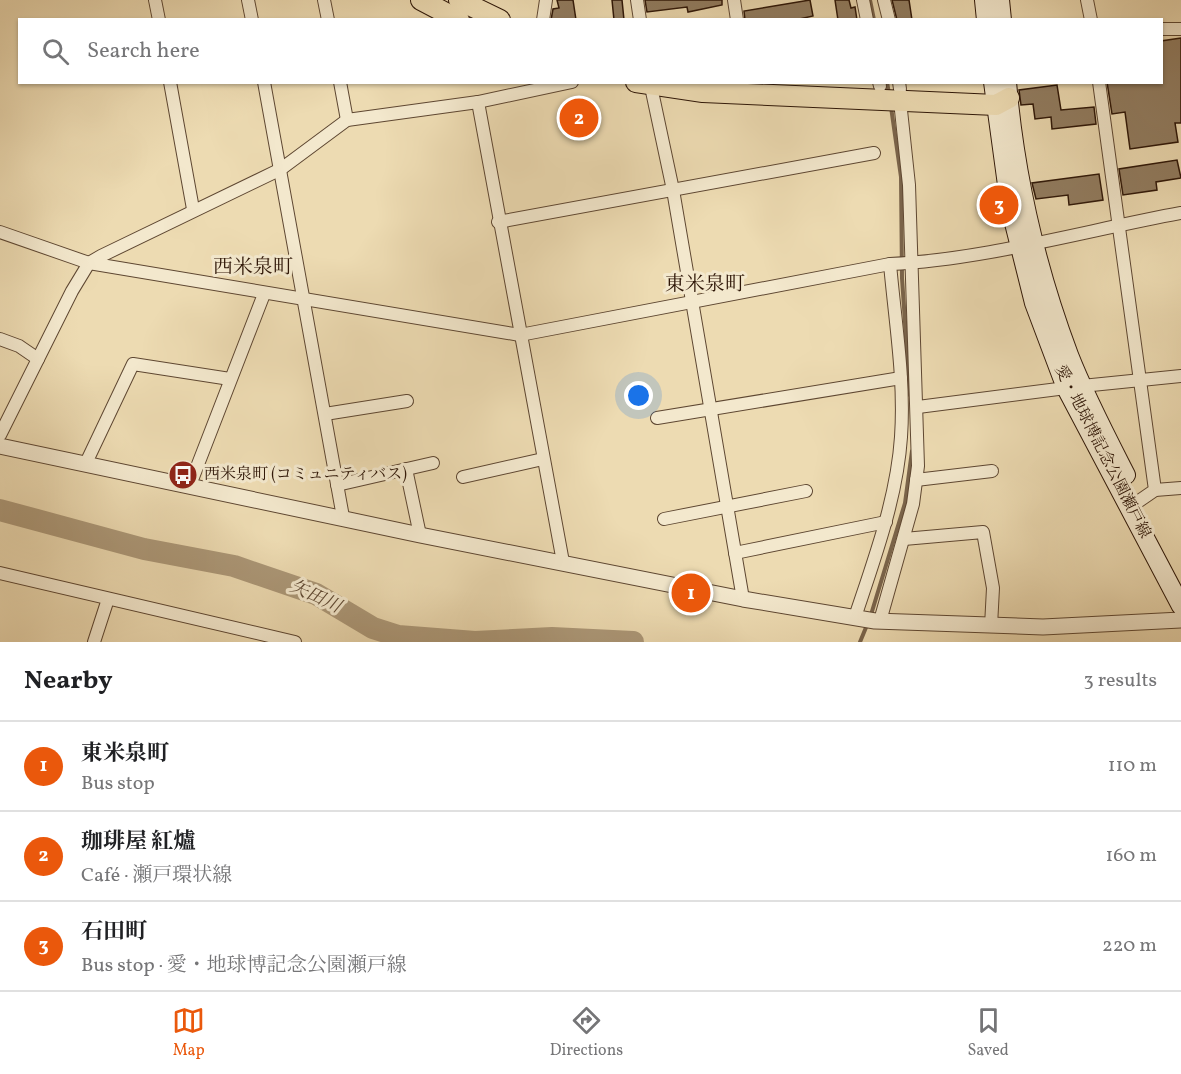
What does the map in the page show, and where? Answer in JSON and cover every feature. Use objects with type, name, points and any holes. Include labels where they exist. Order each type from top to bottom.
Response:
[{"type":"main road","points":[[421,0],[455,18]]},
{"type":"main road","points":[[459,0],[496,18]]},
{"type":"main road","points":[[984,0],[986,18]]},
{"type":"main road","points":[[1000,0],[1002,18]]},
{"type":"main road","points":[[646,84],[703,92],[892,88]]},
{"type":"main road","points":[[823,84],[1000,92]]},
{"type":"main road","name":"愛・地球博記念公園瀬戸線","points":[[1000,92],[1019,177],[1034,303],[1181,606]]},
{"type":"main road","name":"愛・地球博記念公園瀬戸線","points":[[1074,387],[1139,501],[1181,581]]},
{"type":"street","points":[[155,0],[159,18]]},
{"type":"street","points":[[248,0],[252,18]]},
{"type":"street","points":[[324,0],[328,18]]},
{"type":"street","points":[[543,18],[546,0]]},
{"type":"street","points":[[637,0],[640,18]]},
{"type":"street","points":[[734,0],[737,18]]},
{"type":"street","points":[[863,0],[867,18]]},
{"type":"street","points":[[885,0],[889,18]]},
{"type":"street","points":[[1087,0],[1091,18]]},
{"type":"street","points":[[1163,29],[1181,29]]},
{"type":"street","points":[[170,84],[194,209]]},
{"type":"street","points":[[264,84],[325,414],[323,422],[343,517]]},
{"type":"street","points":[[340,84],[347,120]]},
{"type":"street","points":[[0,435],[72,291],[89,263],[194,209],[280,169],[347,120],[478,102],[563,84]]},
{"type":"street","points":[[646,84],[673,190],[743,599]]},
{"type":"street","points":[[1099,84],[1155,490]]},
{"type":"street","points":[[868,620],[904,539],[916,480],[918,407],[908,160],[892,88]]},
{"type":"street","points":[[478,102],[498,222],[563,562]]},
{"type":"street","points":[[498,222],[874,153]]},
{"type":"street","points":[[0,232],[89,263],[520,335],[692,304],[890,264],[911,263],[1027,243],[1181,213]]},
{"type":"street","points":[[868,620],[902,439],[901,378],[890,264]]},
{"type":"street","points":[[190,485],[264,294]]},
{"type":"street","points":[[0,339],[20,346],[38,359]]},
{"type":"street","points":[[86,463],[133,364],[230,379]]},
{"type":"street","points":[[918,407],[1181,376]]},
{"type":"street","points":[[657,418],[901,378]]},
{"type":"street","points":[[325,414],[407,401]]},
{"type":"street","points":[[0,446],[743,599],[868,620],[1044,627],[1181,620]]},
{"type":"street","points":[[463,477],[543,459]]},
{"type":"street","points":[[337,485],[433,463]]},
{"type":"street","points":[[406,469],[420,534]]},
{"type":"street","points":[[916,480],[992,471]]},
{"type":"street","points":[[1139,501],[1155,490],[1181,488]]},
{"type":"street","points":[[664,519],[806,491]]},
{"type":"street","points":[[735,553],[886,522]]},
{"type":"street","points":[[904,539],[983,532],[993,588],[991,626]]},
{"type":"street","points":[[0,573],[295,642]]},
{"type":"street","points":[[94,642],[108,599]]},
{"type":"building","points":[[557,0],[573,0],[576,18],[551,18],[553,9],[559,8]]},
{"type":"building","points":[[612,0],[622,0],[624,18],[614,18]]},
{"type":"building","points":[[645,0],[722,0],[722,5],[688,12],[687,7],[647,12]]},
{"type":"building","points":[[810,0],[813,16],[745,18],[744,11]]},
{"type":"building","points":[[835,0],[849,0],[851,8],[855,7],[857,18],[838,18]]},
{"type":"building","points":[[892,0],[909,0],[912,18],[896,18]]},
{"type":"building","points":[[1181,38],[1181,123],[1175,123],[1178,142],[1130,149],[1125,112],[1112,114],[1107,84],[1163,84],[1163,41]]},
{"type":"building","points":[[1057,85],[1061,110],[1094,107],[1096,124],[1052,129],[1051,117],[1035,119],[1033,104],[1021,105],[1019,90]]},
{"type":"building","points":[[1177,160],[1181,178],[1156,182],[1157,190],[1123,195],[1119,169]]},
{"type":"building","points":[[1099,174],[1103,200],[1069,205],[1068,195],[1036,199],[1032,183]]},
{"type":"waterway","points":[[870,0],[874,18]]},
{"type":"waterway","points":[[887,84],[889,94]]},
{"type":"waterway","points":[[891,107],[901,177],[902,278],[910,395]]},
{"type":"waterway","points":[[870,618],[905,503],[912,451]]},
{"type":"waterway","name":"矢田川","points":[[0,510],[144,549],[234,566],[316,594],[373,628],[398,636],[475,642],[552,638],[633,642]]},
{"type":"waterway","points":[[860,642],[867,625]]},
{"type":"place","name":"珈琲屋 紅爐","points":[[579,118]]},
{"type":"place","name":"石田町","points":[[999,205]]},
{"type":"place","name":"西米泉町 (コミュニティバス)","points":[[183,475]]},
{"type":"place","name":"東米泉町","points":[[691,593]]},
{"type":"district","name":"西米泉町","points":[[253,268]]},
{"type":"district","name":"東米泉町","points":[[705,285]]}]
